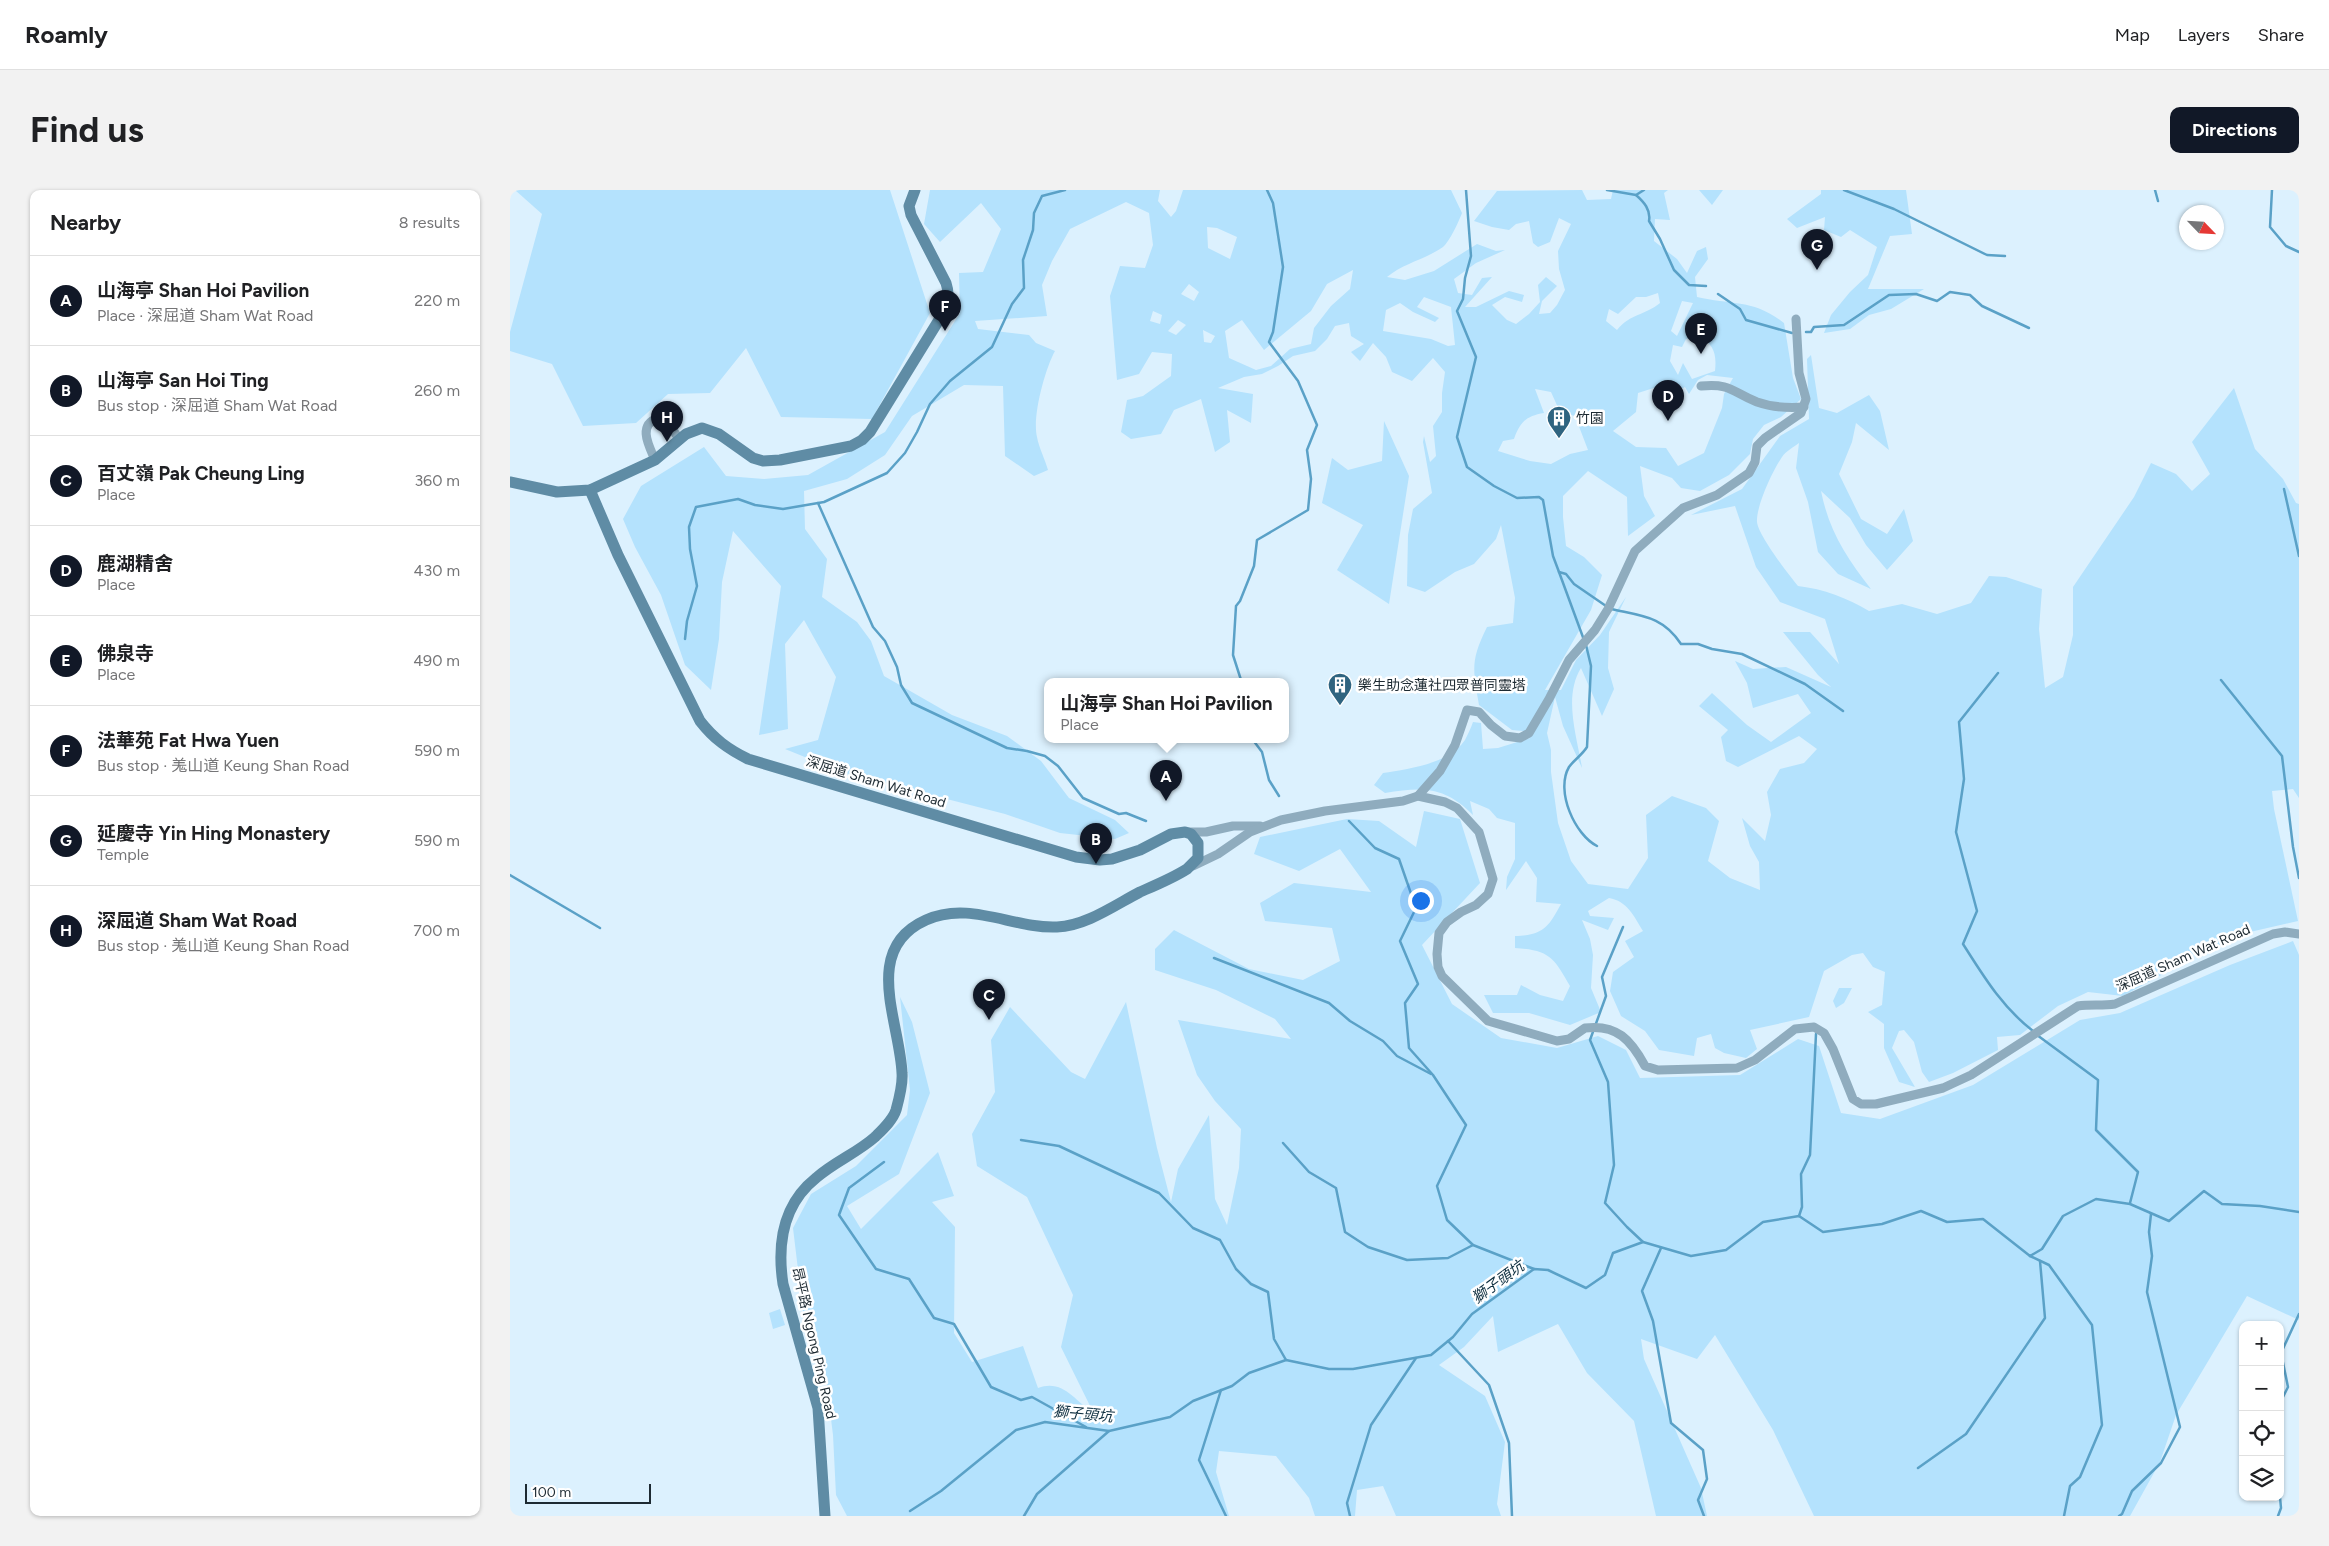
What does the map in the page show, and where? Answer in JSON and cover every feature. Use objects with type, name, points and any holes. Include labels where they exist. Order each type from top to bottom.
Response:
[{"type":"main road","points":[[510,482],[557,492],[590,490],[655,460],[686,434],[702,428],[719,434],[753,458],[774,461],[844,448],[866,436],[947,304],[946,283],[911,216],[910,201],[915,190]]},
{"type":"main road","name":"深屈道 Sham Wat Road","points":[[590,490],[622,563],[700,721],[715,739],[729,749],[748,759],[1076,857],[1100,860],[1112,859],[1140,850],[1171,834],[1185,832]]},
{"type":"main road","points":[[1185,832],[1195,837],[1199,852],[1196,861],[1187,868]]},
{"type":"main road","name":"昂平路 Ngong Ping Road","points":[[825,1516],[818,1408],[782,1284],[780,1265],[781,1238],[791,1210],[800,1194],[816,1178],[863,1147],[895,1114],[903,1074],[888,986],[888,970],[895,951],[902,940],[917,925],[937,916],[954,913],[978,915],[1047,927],[1072,925],[1187,868]]},
{"type":"street","points":[[1418,796],[1445,762],[1455,745],[1467,710],[1479,712],[1490,725],[1505,736],[1520,738],[1529,732],[1569,660],[1595,630],[1608,609],[1635,551],[1683,508],[1717,495],[1749,473],[1755,462],[1757,446],[1801,412],[1806,399],[1799,373],[1796,319]]},
{"type":"street","points":[[1701,386],[1720,384],[1761,403],[1792,407],[1804,406]]},
{"type":"street","points":[[655,460],[646,441],[645,433],[652,420],[658,418],[666,422],[680,440]]},
{"type":"street","name":"深屈道 Sham Wat Road","points":[[1187,868],[1218,854],[1241,837],[1263,826],[1325,810],[1403,801],[1418,796],[1445,802],[1457,808],[1479,832],[1493,879],[1488,894],[1476,905],[1461,912],[1447,922],[1439,933],[1436,945],[1438,967],[1442,976],[1482,1017],[1508,1028],[1557,1041],[1569,1039],[1585,1028],[1611,1030],[1626,1038],[1636,1048],[1645,1066],[1654,1070],[1737,1068],[1755,1060],[1795,1029],[1814,1027],[1824,1033],[1837,1058],[1853,1099],[1861,1104],[1897,1100],[1943,1088],[1971,1075],[2078,1006],[2090,1004],[2104,1006],[2124,1001],[2273,934],[2286,932],[2299,934]]},
{"type":"street","name":"深屈道 Sham Wat Road","points":[[1185,832],[1206,832],[1233,826],[1263,826]]},
{"type":"shaded area","points":[[515,190],[890,190],[930,313],[872,419],[781,417],[746,348],[710,393],[668,394],[636,423],[583,426],[552,364],[510,351],[510,332],[542,214]]},
{"type":"shaded area","points":[[930,190],[1160,190],[1158,201],[1171,217],[1176,211],[1183,190],[1451,190],[1462,213],[1446,244],[1387,277],[1405,280],[1434,271],[1477,244],[1496,251],[1505,250],[1476,263],[1454,279],[1458,293],[1472,295],[1482,278],[1492,277],[1465,307],[1476,307],[1509,291],[1524,295],[1522,302],[1505,297],[1492,305],[1507,320],[1516,324],[1540,302],[1538,285],[1546,277],[1557,286],[1542,301],[1539,314],[1550,313],[1557,305],[1565,290],[1559,269],[1558,251],[1571,224],[1559,218],[1550,242],[1538,247],[1533,243],[1529,221],[1516,224],[1509,230],[1474,221],[1497,191],[1582,190],[1587,200],[1611,199],[1613,190],[1668,190],[1664,193],[1670,220],[1655,219],[1654,241],[1677,259],[1687,273],[1697,251],[1706,247],[1708,259],[1695,277],[1697,297],[1752,306],[1773,315],[1784,323],[1793,378],[1801,399],[1781,417],[1764,425],[1753,439],[1750,454],[1729,475],[1700,491],[1681,488],[1672,478],[1640,466],[1644,496],[1655,516],[1628,536],[1627,497],[1588,471],[1563,496],[1566,546],[1584,557],[1602,575],[1591,610],[1545,690],[1561,690],[1576,660],[1600,635],[1626,597],[1609,632],[1608,668],[1614,689],[1602,716],[1581,668],[1576,679],[1572,704],[1582,768],[1563,726],[1555,697],[1547,733],[1551,750],[1551,772],[1558,823],[1571,861],[1588,884],[1628,889],[1648,858],[1646,815],[1672,796],[1706,808],[1719,821],[1708,861],[1730,878],[1760,890],[1759,862],[1750,846],[1742,818],[1765,841],[1771,815],[1767,792],[1780,769],[1804,763],[1817,749],[1799,736],[1738,767],[1726,761],[1721,737],[1728,730],[1699,706],[1712,693],[1747,725],[1771,742],[1811,713],[1798,694],[1753,708],[1747,683],[1735,661],[1753,669],[1786,667],[1831,687],[1818,675],[1783,632],[1810,632],[1839,664],[1825,619],[1780,602],[1756,567],[1735,506],[1691,515],[1742,489],[1780,436],[1809,419],[1807,359],[1811,355],[1819,408],[1837,413],[1869,395],[1880,411],[1889,450],[1856,423],[1852,442],[1839,474],[1861,519],[1887,534],[1904,509],[1913,541],[1887,570],[1866,545],[1850,518],[1821,491],[1829,519],[1840,543],[1871,589],[1838,574],[1818,552],[1808,502],[1796,468],[1799,443],[1786,453],[1778,463],[1766,488],[1757,515],[1759,528],[1774,555],[1798,586],[1817,589],[1835,595],[1869,611],[1902,604],[1937,614],[1971,603],[1989,576],[2006,577],[2042,589],[2039,629],[2045,688],[2063,677],[2073,635],[2073,587],[2134,497],[2151,463],[2176,474],[2192,491],[2210,474],[2192,442],[2234,388],[2255,449],[2283,479],[2296,503],[2299,504],[2299,798],[2293,789],[2272,791],[2274,809],[2298,921],[2237,935],[2223,944],[2196,951],[2165,973],[2123,996],[2088,992],[2058,1006],[2020,1035],[1997,1037],[1998,1050],[1953,1073],[1929,1082],[1922,1072],[1914,1042],[1904,1030],[1899,1031],[1892,1048],[1915,1087],[1899,1082],[1884,1048],[1884,1024],[1868,1012],[1882,1005],[1885,972],[1873,967],[1863,953],[1852,955],[1824,971],[1809,1017],[1750,1030],[1757,1049],[1746,1058],[1724,1053],[1715,1048],[1711,1034],[1697,1038],[1694,1056],[1659,1050],[1645,1031],[1621,1016],[1610,991],[1613,972],[1634,957],[1625,941],[1643,931],[1633,915],[1621,902],[1609,898],[1588,911],[1590,916],[1614,918],[1608,930],[1582,920],[1590,939],[1593,955],[1591,988],[1601,1012],[1570,1025],[1529,1013],[1493,1013],[1484,995],[1517,995],[1521,985],[1540,995],[1563,1001],[1570,986],[1555,962],[1550,957],[1536,951],[1515,948],[1515,936],[1532,934],[1544,929],[1561,904],[1536,902],[1537,878],[1526,861],[1506,890],[1507,877],[1515,859],[1515,823],[1497,818],[1489,809],[1470,801],[1473,815],[1452,798],[1442,794],[1422,790],[1385,793],[1374,785],[1383,773],[1427,764],[1449,755],[1465,740],[1473,722],[1481,723],[1483,749],[1498,748],[1530,738],[1523,731],[1512,730],[1479,705],[1475,683],[1475,657],[1487,627],[1513,623],[1515,598],[1501,525],[1496,539],[1474,564],[1455,572],[1425,592],[1407,586],[1408,535],[1413,509],[1432,493],[1423,442],[1424,436],[1430,462],[1436,456],[1433,426],[1442,412],[1445,372],[1433,358],[1412,381],[1392,372],[1386,357],[1373,343],[1360,361],[1351,352],[1364,344],[1351,336],[1349,323],[1335,326],[1327,339],[1315,351],[1293,356],[1262,374],[1244,377],[1218,388],[1253,394],[1251,423],[1227,410],[1230,442],[1215,452],[1201,399],[1174,410],[1161,434],[1131,439],[1121,432],[1127,400],[1143,396],[1171,376],[1172,354],[1152,352],[1139,374],[1117,380],[1110,296],[1120,266],[1145,268],[1153,245],[1149,213],[1126,202],[1070,229],[1052,261],[1042,285],[1047,316],[975,321],[978,329],[1029,335],[1036,343],[1055,351],[1044,381],[1036,418],[1037,437],[1048,470],[1034,476],[1005,456],[1003,386],[964,385],[912,416],[885,455],[847,479],[804,491],[805,529],[827,559],[822,597],[857,622],[871,641],[884,676],[952,715],[1007,736],[1041,761],[1069,798],[1115,820],[1129,833],[1115,839],[1060,833],[1005,814],[842,772],[785,749],[818,740],[836,677],[804,620],[785,644],[788,729],[759,735],[781,586],[733,531],[722,582],[719,639],[711,690],[685,665],[661,595],[635,547],[623,519],[641,486],[704,447],[726,476],[764,479],[808,475],[885,432],[960,313],[959,273],[983,272],[1001,229],[981,203],[940,242],[924,224]],"holes":[[[1207,227],[1217,228],[1237,237],[1230,259],[1208,248]],[[1353,270],[1350,289],[1331,306],[1314,328],[1311,344],[1290,349],[1271,366],[1256,370],[1229,358],[1225,331],[1242,320],[1264,350],[1311,311],[1327,284]],[[1189,284],[1199,292],[1194,301],[1181,294]],[[1658,293],[1660,303],[1627,320],[1617,330],[1606,321],[1609,309],[1618,314],[1636,297],[1646,297]],[[1424,297],[1451,307],[1455,345],[1448,346],[1431,339],[1383,331],[1386,310],[1400,303],[1413,312],[1435,322],[1439,318],[1417,307]],[[1682,301],[1693,303],[1677,336],[1671,331]],[[1153,311],[1162,315],[1160,324],[1150,321]],[[1178,320],[1186,325],[1176,335],[1168,331]],[[1203,330],[1215,336],[1211,343],[1204,342]],[[1700,335],[1715,354],[1715,371],[1692,379],[1683,363],[1678,375],[1670,361],[1673,345],[1682,347],[1686,339]],[[1707,375],[1733,378],[1724,394],[1722,408],[1704,453],[1678,466],[1666,448],[1636,447],[1613,431],[1636,412],[1638,393],[1663,385],[1675,392],[1685,387],[1689,394],[1698,380]],[[1535,389],[1551,392],[1560,412],[1575,416],[1588,450],[1570,454],[1551,464],[1530,461],[1498,451],[1503,441],[1514,439],[1521,424],[1533,416],[1544,413]]]},
{"type":"shaded area","points":[[1699,190],[1723,190],[1712,205]]},
{"type":"shaded area","points":[[1821,190],[1906,190],[1912,234],[1890,236],[1868,289],[1924,289],[1891,309],[1869,315],[1850,329],[1824,333],[1831,315],[1850,292],[1868,275],[1877,247],[1850,230],[1841,237],[1824,230],[1825,217],[1797,228],[1787,219],[1821,194]]},
{"type":"shaded area","points":[[1384,421],[1409,476],[1389,604],[1337,570],[1363,525],[1322,503],[1332,458],[1348,470],[1382,461]]},
{"type":"shaded area","points":[[1424,811],[1460,819],[1480,883],[1422,945],[1452,1004],[1501,1038],[1557,1048],[1598,1036],[1626,1050],[1640,1078],[1740,1075],[1798,1039],[1819,1046],[1841,1113],[1880,1119],[1973,1085],[2080,1020],[2120,1013],[2230,965],[2293,941],[2299,955],[2299,1320],[2247,1296],[2176,1415],[2160,1462],[2130,1516],[1814,1516],[1773,1430],[1715,1335],[1697,1359],[1641,1339],[1644,1359],[1701,1488],[1707,1516],[1656,1516],[1634,1421],[1587,1373],[1558,1324],[1498,1352],[1493,1316],[1464,1347],[1439,1365],[1485,1396],[1505,1442],[1497,1504],[1501,1516],[1396,1516],[1383,1486],[1357,1490],[1355,1516],[1315,1516],[1309,1498],[1276,1456],[1219,1451],[1216,1472],[1229,1516],[847,1516],[836,1495],[833,1435],[823,1355],[806,1336],[793,1228],[811,1194],[856,1166],[907,1115],[910,1090],[900,997],[912,1022],[930,1093],[899,1174],[847,1206],[861,1229],[938,1152],[954,1196],[932,1202],[955,1227],[954,1333],[972,1362],[1023,1346],[1038,1388],[1054,1386],[1068,1392],[1094,1414],[1061,1347],[1073,1295],[1027,1197],[977,1166],[972,1134],[995,1092],[991,1040],[1010,1007],[1071,1072],[1085,1079],[1126,1002],[1157,1148],[1171,1202],[1178,1169],[1209,1115],[1215,1199],[1227,1225],[1239,1168],[1241,1129],[1215,1101],[1197,1075],[1178,1020],[1291,1039],[1275,1019],[1216,990],[1155,970],[1155,949],[1174,930],[1249,969],[1303,980],[1340,961],[1332,928],[1265,921],[1260,903],[1294,883],[1371,892],[1340,849],[1299,871],[1254,854],[1260,837],[1347,819],[1379,821],[1416,847]]},
{"type":"shaded area","points":[[1839,988],[1852,988],[1844,1003],[1836,1008],[1833,1001]]},
{"type":"shaded area","points":[[780,1309],[785,1325],[773,1329],[769,1313]]},
{"type":"waterway","points":[[685,639],[687,621],[697,586],[690,549],[689,527],[696,507],[738,499],[755,505],[783,509],[824,502],[887,473],[905,453],[930,404],[950,381],[992,347],[1012,304],[1024,288],[1023,260],[1033,230],[1034,213],[1042,196],[1065,190]]},
{"type":"waterway","points":[[1240,678],[1233,655],[1236,606],[1240,601],[1254,566],[1257,540],[1308,510],[1311,479],[1307,450],[1317,425],[1298,381],[1269,342],[1273,332],[1283,267],[1273,203],[1267,190]]},
{"type":"waterway","points":[[1466,190],[1471,256],[1465,278],[1463,299],[1457,311],[1476,357],[1457,437],[1467,467],[1494,486],[1517,498],[1539,497],[1543,500],[1553,556],[1559,572],[1566,574],[1574,584],[1606,606]]},
{"type":"waterway","points":[[1607,190],[1636,195],[1644,190]]},
{"type":"waterway","points":[[1844,190],[1894,209],[1987,255],[2005,256]]},
{"type":"waterway","points":[[2155,190],[2158,201]]},
{"type":"waterway","points":[[2272,190],[2270,227],[2286,246],[2299,252]]},
{"type":"waterway","points":[[1636,195],[1646,206],[1649,213],[1649,221],[1660,239],[1674,270],[1689,285],[1706,286]]},
{"type":"waterway","points":[[1806,332],[1811,332],[1814,327],[1844,325],[1889,295],[1916,294],[1937,301],[1950,292],[1970,295],[1982,306],[2029,328]]},
{"type":"waterway","points":[[1718,294],[1740,309],[1746,320],[1792,333]]},
{"type":"waterway","points":[[2284,489],[2299,556]]},
{"type":"waterway","points":[[818,503],[873,627],[885,641],[897,667],[901,685],[912,703],[1007,748],[1045,756],[1058,766],[1083,798],[1119,814],[1126,813],[1146,821]]},
{"type":"waterway","points":[[1559,572],[1584,640]]},
{"type":"waterway","points":[[1611,609],[1659,622],[1681,644],[1698,644],[1712,649],[1742,654],[1805,684],[1843,711]]},
{"type":"waterway","points":[[1586,645],[1591,666],[1587,747],[1569,767],[1565,777],[1564,788],[1566,800],[1575,822],[1581,832],[1597,846]]},
{"type":"waterway","points":[[1998,673],[1959,722],[1964,779],[1956,832],[1977,911],[1963,944],[1986,980],[2003,1002],[2033,1031]]},
{"type":"waterway","points":[[2221,680],[2282,756],[2293,847],[2299,878]]},
{"type":"waterway","points":[[1255,743],[1262,752],[1269,780],[1279,796]]},
{"type":"waterway","points":[[1349,821],[1375,848],[1399,859],[1416,908],[1400,941],[1418,984],[1405,1003],[1409,1048],[1433,1075],[1466,1125],[1437,1186],[1447,1220],[1473,1245],[1534,1269]]},
{"type":"waterway","points":[[510,875],[600,928]]},
{"type":"waterway","points":[[1623,927],[1602,977],[1606,996],[1590,1040],[1608,1082],[1614,1165],[1605,1203],[1643,1242]]},
{"type":"waterway","points":[[1214,958],[1329,1003],[1350,1021],[1383,1041],[1397,1056],[1431,1074]]},
{"type":"waterway","points":[[1799,1216],[1802,1207],[1801,1174],[1810,1155],[1816,1034]]},
{"type":"waterway","points":[[2037,1035],[2098,1080],[2096,1130],[2138,1172],[2130,1203]]},
{"type":"waterway","points":[[1021,1140],[1059,1146],[1159,1193],[1193,1228],[1220,1240],[1236,1269],[1251,1284],[1268,1292],[1274,1339],[1286,1360]]},
{"type":"waterway","points":[[1283,1143],[1309,1172],[1336,1188],[1345,1232],[1368,1247],[1407,1260],[1448,1258],[1473,1245]]},
{"type":"waterway","points":[[884,1162],[849,1188],[839,1215],[876,1269],[909,1279],[934,1318],[954,1324],[991,1387],[1021,1400],[1032,1397],[1086,1427]]},
{"type":"waterway","name":"獅子頭坑","points":[[910,1511],[941,1491],[1016,1430],[1045,1422],[1109,1431],[1170,1417],[1193,1401],[1232,1386],[1249,1373],[1286,1360],[1329,1369],[1353,1369],[1431,1355],[1453,1337],[1472,1314],[1534,1269],[1548,1270],[1586,1288],[1605,1275],[1613,1253],[1643,1242],[1691,1256],[1726,1250],[1763,1222],[1799,1216],[1823,1232],[1882,1224],[1921,1211],[1947,1222],[1983,1219],[2030,1256],[2042,1249],[2063,1216],[2096,1199],[2130,1204],[2169,1221],[2204,1191],[2222,1204],[2260,1206],[2299,1212]]},
{"type":"waterway","points":[[2119,1516],[2122,1514],[2132,1491],[2161,1463],[2180,1427],[2147,1292],[2152,1256],[2149,1232],[2151,1214]]},
{"type":"waterway","points":[[1661,1248],[1642,1291],[1653,1321],[1671,1423],[1703,1450],[1707,1479],[1698,1500],[1704,1516]]},
{"type":"waterway","points":[[2030,1256],[2049,1265],[2092,1325],[2102,1425],[2080,1477],[2070,1486],[2064,1516]]},
{"type":"waterway","points":[[1918,1468],[1966,1434],[2045,1318],[2040,1261]]},
{"type":"waterway","points":[[2284,1366],[2281,1353],[2299,1314]]},
{"type":"waterway","points":[[1448,1341],[1489,1385],[1509,1443],[1512,1516]]},
{"type":"waterway","points":[[1350,1516],[1347,1503],[1371,1425],[1416,1358]]},
{"type":"waterway","points":[[2284,1368],[2288,1387],[2284,1395]]},
{"type":"waterway","points":[[1221,1390],[1199,1460],[1226,1516]]},
{"type":"waterway","points":[[1024,1516],[1037,1494],[1109,1431]]},
{"type":"waterway","points":[[2278,1516],[2281,1508],[2280,1501]]},
{"type":"place","name":"延慶寺 Yin Hing Monastery","points":[[1817,270]]},
{"type":"place","name":"法華苑 Fat Hwa Yuen","points":[[945,331]]},
{"type":"place","name":"佛泉寺","points":[[1701,354]]},
{"type":"place","name":"鹿湖精舍","points":[[1668,421]]},
{"type":"place","name":"竹園","points":[[1559,439]]},
{"type":"place","name":"深屈道 Sham Wat Road","points":[[667,442]]},
{"type":"place","name":"樂生助念蓮社四眾普同靈塔","points":[[1340,706]]},
{"type":"place","name":"山海亭 Shan Hoi Pavilion","points":[[1166,801]]},
{"type":"place","name":"山海亭 San Hoi Ting","points":[[1096,864]]},
{"type":"place","name":"百丈嶺 Pak Cheung Ling","points":[[989,1020]]}]
